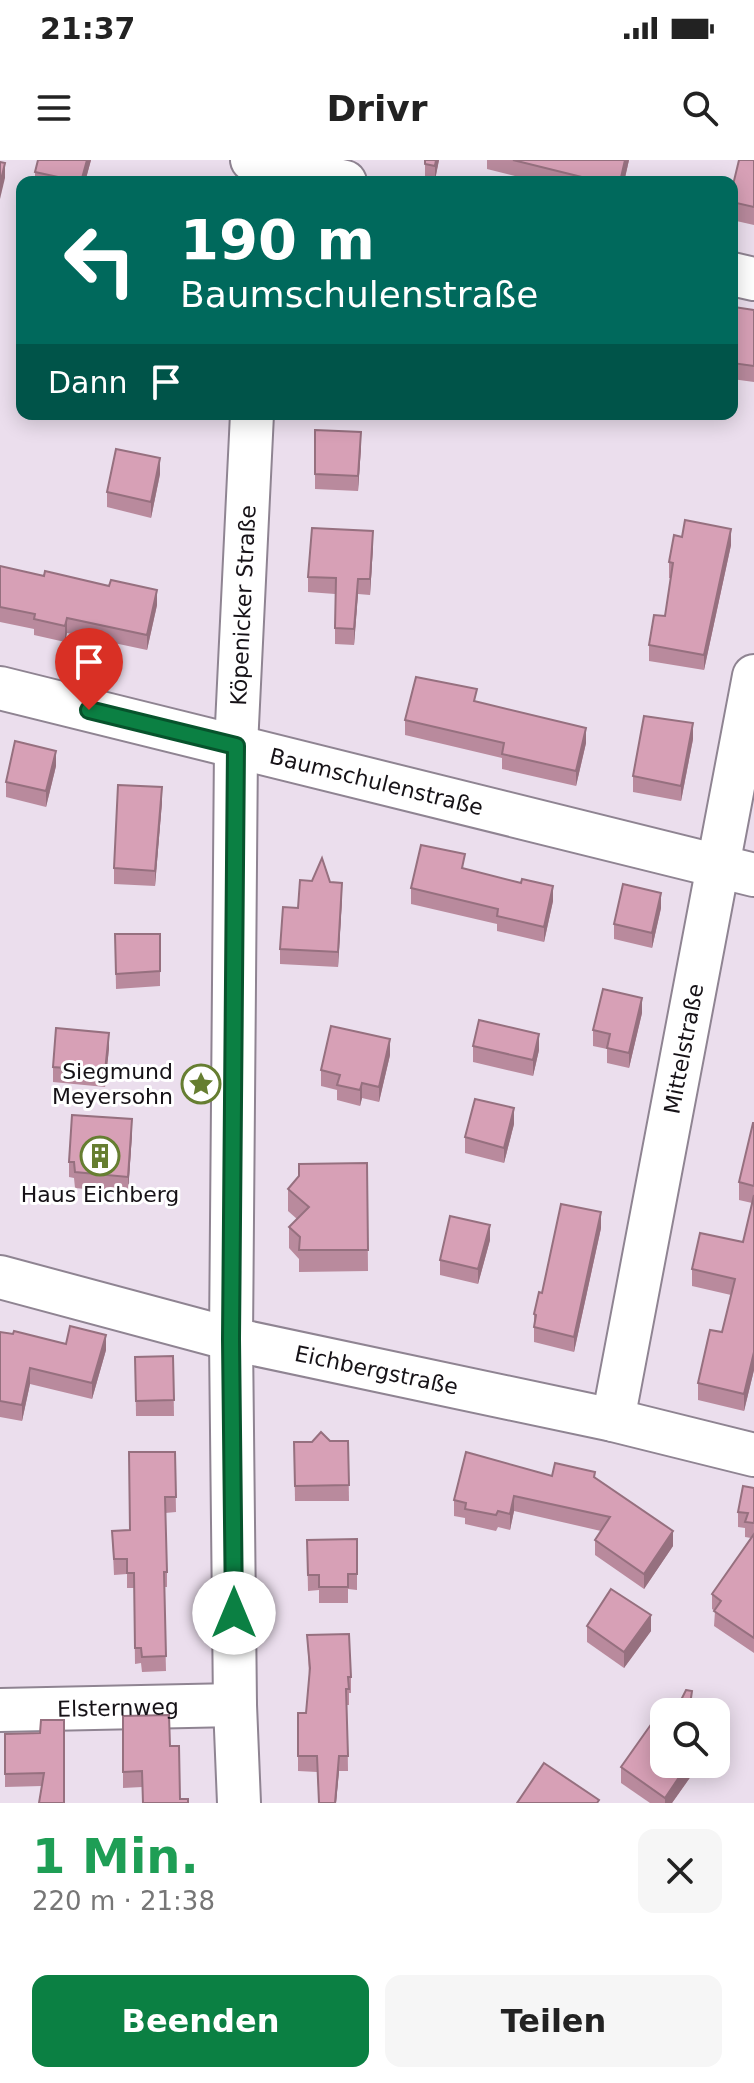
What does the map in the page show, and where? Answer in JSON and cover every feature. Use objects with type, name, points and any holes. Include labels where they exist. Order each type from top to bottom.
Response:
[{"type":"street","points":[[260,166],[313,176]]},
{"type":"street","name":"Köpenicker Straße","points":[[239,1803],[231,1339],[236,746],[252,420]]},
{"type":"street","name":"Mittelstraße","points":[[613,1420],[737,871],[754,676]]},
{"type":"street","name":"Baumschulenstraße","points":[[0,688],[737,871]]},
{"type":"street","name":"Eichbergstraße","points":[[0,1277],[231,1339],[613,1420],[754,1455]]},
{"type":"street","name":"Elsternweg","points":[[0,1710],[235,1705]]},
{"type":"building","points":[[38,160],[87,160],[83,176],[53,176],[35,172]]},
{"type":"building","points":[[425,160],[436,160],[435,166],[425,164]]},
{"type":"building","points":[[513,160],[625,160],[621,176],[578,176]]},
{"type":"building","points":[[739,160],[754,160],[754,207],[738,203],[738,176],[735,176]]},
{"type":"building","points":[[0,162],[5,163],[0,184]]},
{"type":"building","points":[[738,308],[754,310],[754,366],[738,364]]},
{"type":"building","points":[[315,430],[361,432],[358,476],[315,474]]},
{"type":"building","points":[[116,449],[160,458],[151,502],[107,492]]},
{"type":"building","points":[[685,520],[731,529],[704,655],[649,645],[654,615],[665,616],[674,535],[682,537]]},
{"type":"building","points":[[312,528],[373,531],[370,579],[358,579],[354,629],[335,628],[336,578],[308,577]]},
{"type":"building","points":[[0,566],[44,576],[45,571],[109,586],[111,580],[157,590],[147,635],[67,618],[65,626],[34,619],[35,614],[0,607]]},
{"type":"building","points":[[416,677],[477,689],[474,701],[586,728],[576,771],[502,754],[504,743],[405,720]]},
{"type":"building","points":[[644,716],[693,723],[681,786],[633,776]]},
{"type":"building","points":[[15,741],[56,751],[46,791],[6,782]]},
{"type":"building","points":[[118,785],[162,787],[155,871],[114,868]]},
{"type":"building","points":[[421,845],[465,854],[462,868],[521,883],[522,879],[553,886],[544,927],[497,916],[498,909],[411,888]]},
{"type":"building","points":[[322,858],[330,882],[342,883],[338,952],[280,949],[283,907],[298,908],[300,880],[312,881]]},
{"type":"building","points":[[623,884],[661,893],[652,933],[614,924]]},
{"type":"building","points":[[115,934],[160,934],[160,971],[116,974]]},
{"type":"building","points":[[603,989],[642,998],[629,1053],[607,1048],[610,1034],[593,1030]]},
{"type":"building","points":[[479,1020],[539,1034],[533,1060],[473,1046]]},
{"type":"building","points":[[331,1026],[390,1039],[379,1087],[362,1083],[360,1090],[337,1085],[340,1075],[321,1070]]},
{"type":"building","points":[[56,1028],[109,1033],[105,1071],[53,1067]]},
{"type":"building","points":[[475,1099],[514,1108],[504,1148],[465,1137]]},
{"type":"building","name":"Haus Eichberg","points":[[72,1115],[132,1119],[128,1177],[75,1172],[74,1162],[69,1162]]},
{"type":"building","points":[[754,1123],[754,1186],[739,1182]]},
{"type":"building","points":[[367,1163],[368,1250],[299,1250],[300,1237],[289,1227],[309,1207],[288,1189],[299,1176],[299,1164]]},
{"type":"building","points":[[754,1195],[754,1352],[744,1394],[698,1383],[710,1330],[722,1332],[735,1279],[692,1269],[700,1233],[743,1242]]},
{"type":"building","points":[[561,1204],[601,1212],[574,1337],[534,1327],[534,1314],[539,1292],[542,1293]]},
{"type":"building","points":[[450,1216],[490,1225],[478,1269],[440,1260]]},
{"type":"building","points":[[70,1326],[106,1335],[92,1383],[30,1368],[22,1405],[0,1401],[0,1332],[13,1334],[14,1331],[66,1344]]},
{"type":"building","points":[[173,1356],[174,1400],[136,1401],[135,1357]]},
{"type":"building","points":[[321,1432],[330,1441],[348,1441],[349,1485],[295,1486],[294,1442],[312,1442]]},
{"type":"building","points":[[129,1452],[175,1452],[176,1497],[165,1497],[166,1656],[142,1657],[141,1648],[135,1648],[134,1573],[127,1573],[127,1559],[114,1559],[112,1531],[130,1530]]},
{"type":"building","points":[[466,1452],[552,1476],[555,1463],[595,1472],[594,1477],[673,1531],[644,1574],[595,1540],[610,1517],[514,1496],[510,1514],[498,1511],[496,1515],[465,1509],[466,1503],[454,1500]]},
{"type":"building","points":[[743,1486],[754,1488],[754,1523],[745,1522],[748,1513],[738,1512]]},
{"type":"building","points":[[754,1534],[754,1638],[714,1611],[721,1601],[712,1594]]},
{"type":"building","points":[[357,1539],[357,1574],[348,1574],[348,1587],[319,1587],[319,1575],[308,1575],[307,1540]]},
{"type":"building","points":[[611,1589],[651,1615],[624,1652],[587,1626]]},
{"type":"building","points":[[349,1634],[351,1677],[348,1677],[349,1689],[346,1689],[348,1756],[339,1756],[335,1803],[319,1803],[317,1756],[298,1756],[298,1713],[306,1713],[310,1668],[307,1635]]},
{"type":"building","points":[[686,1690],[692,1691],[691,1698],[682,1698]]},
{"type":"building","points":[[169,1715],[170,1746],[179,1746],[180,1799],[188,1799],[188,1803],[143,1803],[142,1771],[123,1772],[123,1716]]},
{"type":"building","points":[[41,1720],[64,1720],[64,1803],[39,1803],[44,1773],[5,1774],[5,1734],[40,1733]]},
{"type":"building","points":[[650,1726],[650,1778],[679,1778],[665,1798],[621,1767]]},
{"type":"building","points":[[544,1763],[599,1800],[597,1803],[517,1803]]},
{"type":"place","name":"Siegmund Meyersohn","points":[[201,1084]]},
{"type":"place","name":"Haus Eichberg","points":[[100,1156]]},
{"type":"route","points":[[89,710],[236,746],[231,1339],[234,1613]]}]
